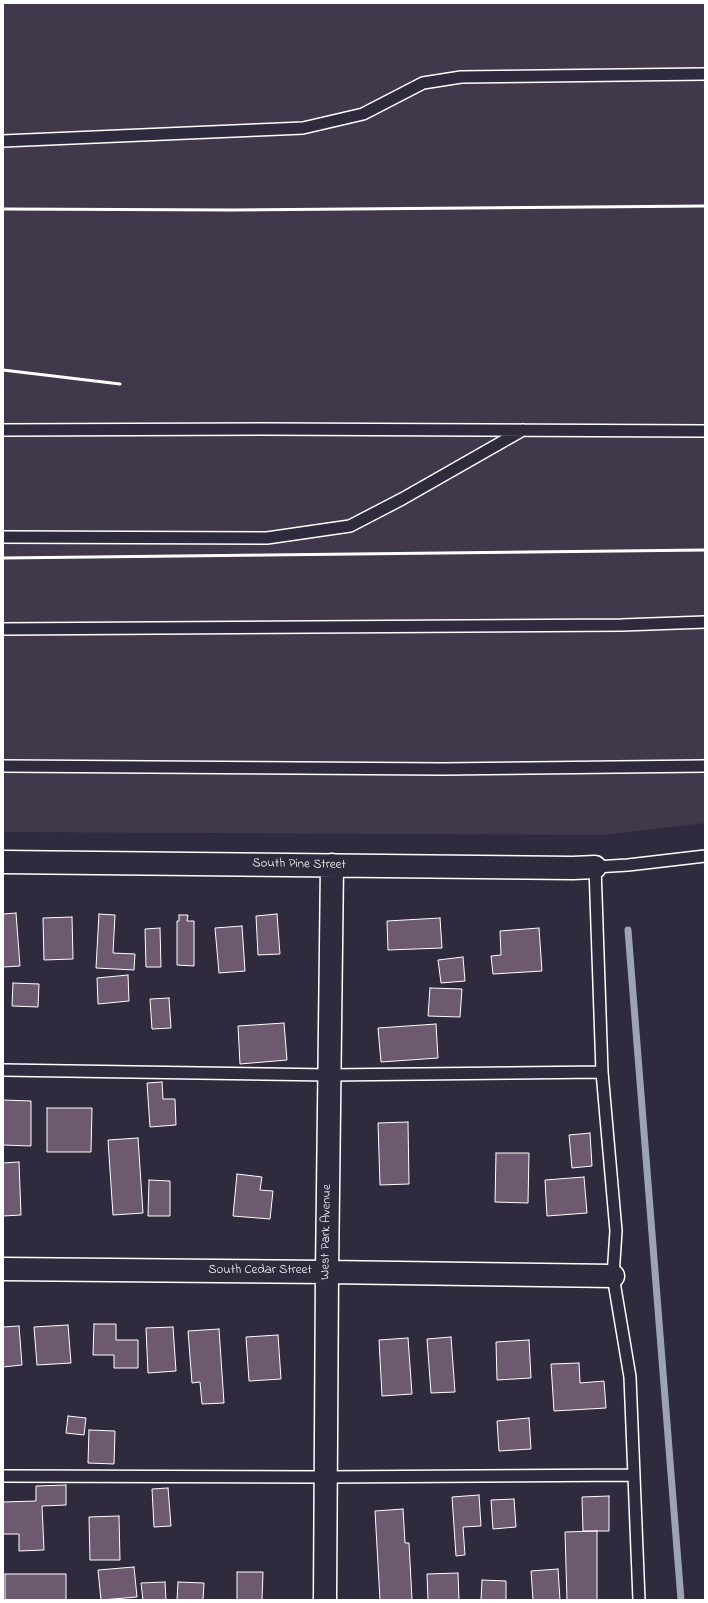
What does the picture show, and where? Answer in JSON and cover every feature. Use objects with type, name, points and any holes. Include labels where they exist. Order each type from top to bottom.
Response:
[{"type":"street","name":"South Pine Street","points":[[3,862],[595,867]]},
{"type":"street","name":"West Park Avenue","points":[[325,1600],[332,865]]},
{"type":"street","name":"South Cedar Street","points":[[3,1269],[613,1276]]},
{"type":"lane","points":[[3,141],[303,128],[363,114],[423,83],[461,76],[705,74]]},
{"type":"lane","points":[[3,430],[262,428],[705,431]]},
{"type":"lane","points":[[3,537],[267,538],[350,526],[402,499],[524,430]]},
{"type":"lane","points":[[3,629],[622,625],[705,622]]},
{"type":"lane","points":[[3,766],[443,769],[705,766]]},
{"type":"lane","points":[[639,1600],[630,1377],[613,1276],[616,1231],[602,1072],[595,867],[628,865],[705,856]]},
{"type":"lane","points":[[3,1070],[329,1075],[602,1072]]},
{"type":"lane","points":[[3,1476],[326,1477],[634,1475]]},
{"type":"shaded area","points":[[3,3],[705,3],[705,823],[604,835],[3,832]]},
{"type":"building","points":[[16,913],[20,966],[3,967],[3,914]]},
{"type":"building","points":[[99,914],[115,915],[113,953],[135,954],[134,970],[96,968]]},
{"type":"building","points":[[277,914],[280,954],[258,955],[256,916]]},
{"type":"building","points":[[179,915],[188,915],[187,921],[194,921],[194,966],[177,965],[177,921],[179,921]]},
{"type":"building","points":[[72,917],[73,959],[44,960],[43,918]]},
{"type":"building","points":[[440,918],[442,948],[388,950],[387,921]]},
{"type":"building","points":[[242,926],[245,971],[219,973],[215,928]]},
{"type":"building","points":[[160,928],[161,967],[146,967],[145,929]]},
{"type":"building","points":[[539,928],[542,971],[493,974],[491,956],[501,955],[500,931]]},
{"type":"building","points":[[463,957],[465,981],[441,983],[438,960]]},
{"type":"building","points":[[128,975],[129,1001],[98,1004],[97,978]]},
{"type":"building","points":[[13,983],[39,984],[38,1007],[12,1006]]},
{"type":"building","points":[[430,988],[462,989],[460,1017],[428,1016]]},
{"type":"building","points":[[169,998],[171,1028],[152,1029],[150,999]]},
{"type":"building","points":[[284,1023],[287,1060],[240,1064],[238,1026]]},
{"type":"building","points":[[436,1024],[438,1058],[381,1062],[378,1028]]},
{"type":"building","points":[[162,1082],[163,1099],[175,1099],[176,1125],[150,1127],[147,1083]]},
{"type":"building","points":[[3,1100],[31,1101],[31,1146],[3,1145]]},
{"type":"building","points":[[47,1108],[92,1108],[91,1152],[47,1152]]},
{"type":"building","points":[[408,1122],[409,1184],[380,1185],[378,1123]]},
{"type":"building","points":[[590,1133],[592,1166],[572,1168],[569,1135]]},
{"type":"building","points":[[138,1138],[143,1213],[113,1215],[108,1140]]},
{"type":"building","points":[[496,1153],[529,1153],[528,1203],[495,1202]]},
{"type":"building","points":[[19,1162],[21,1215],[3,1216],[3,1163]]},
{"type":"building","points":[[237,1174],[262,1177],[260,1190],[273,1191],[270,1219],[233,1216]]},
{"type":"building","points":[[584,1177],[587,1213],[547,1216],[545,1180]]},
{"type":"building","points":[[149,1180],[170,1181],[170,1216],[148,1216]]},
{"type":"building","points":[[94,1324],[116,1324],[116,1340],[138,1340],[138,1368],[114,1368],[114,1355],[93,1355]]},
{"type":"building","points":[[68,1325],[71,1363],[37,1365],[34,1327]]},
{"type":"building","points":[[19,1326],[22,1365],[3,1367],[3,1327]]},
{"type":"building","points":[[173,1327],[176,1371],[148,1373],[146,1328]]},
{"type":"building","points":[[219,1329],[224,1403],[202,1404],[200,1382],[192,1383],[188,1331]]},
{"type":"building","points":[[278,1335],[281,1379],[249,1381],[246,1337]]},
{"type":"building","points":[[451,1337],[455,1392],[431,1393],[427,1339]]},
{"type":"building","points":[[408,1338],[412,1394],[382,1396],[379,1340]]},
{"type":"building","points":[[529,1340],[531,1378],[497,1380],[496,1342]]},
{"type":"building","points":[[579,1363],[580,1383],[604,1381],[606,1408],[554,1411],[551,1364]]},
{"type":"building","points":[[68,1416],[86,1418],[84,1435],[66,1433]]},
{"type":"building","points":[[529,1418],[531,1449],[499,1451],[497,1421]]},
{"type":"building","points":[[89,1430],[115,1431],[114,1464],[88,1463]]},
{"type":"building","points":[[66,1485],[66,1505],[42,1506],[44,1550],[19,1551],[19,1534],[3,1534],[3,1502],[36,1501],[36,1486]]},
{"type":"building","points":[[168,1488],[171,1526],[154,1527],[152,1489]]},
{"type":"building","points":[[479,1495],[481,1526],[463,1527],[465,1555],[456,1556],[452,1497]]},
{"type":"building","points":[[609,1496],[609,1531],[583,1531],[582,1497]]},
{"type":"building","points":[[514,1499],[516,1527],[493,1529],[491,1500]]},
{"type":"building","points":[[403,1509],[405,1543],[409,1543],[412,1600],[380,1600],[375,1511]]},
{"type":"building","points":[[119,1516],[120,1560],[90,1560],[89,1517]]},
{"type":"building","points":[[597,1531],[597,1600],[567,1600],[565,1532]]},
{"type":"building","points":[[134,1567],[137,1597],[101,1600],[98,1570]]},
{"type":"building","points":[[558,1569],[560,1600],[533,1600],[531,1571]]},
{"type":"building","points":[[237,1572],[263,1572],[262,1600],[237,1600]]},
{"type":"building","points":[[458,1573],[459,1600],[428,1600],[427,1574]]},
{"type":"building","points":[[5,1574],[66,1574],[66,1600],[5,1600]]},
{"type":"building","points":[[482,1580],[506,1581],[506,1600],[481,1600]]},
{"type":"building","points":[[165,1582],[166,1600],[143,1600],[141,1583]]},
{"type":"building","points":[[178,1582],[204,1583],[203,1600],[177,1600]]},
{"type":"waterway","points":[[628,930],[681,1600]]},
{"type":"railway","points":[[3,209],[232,210],[705,206]]},
{"type":"railway","points":[[3,370],[120,384]]},
{"type":"railway","points":[[3,558],[705,550]]}]
